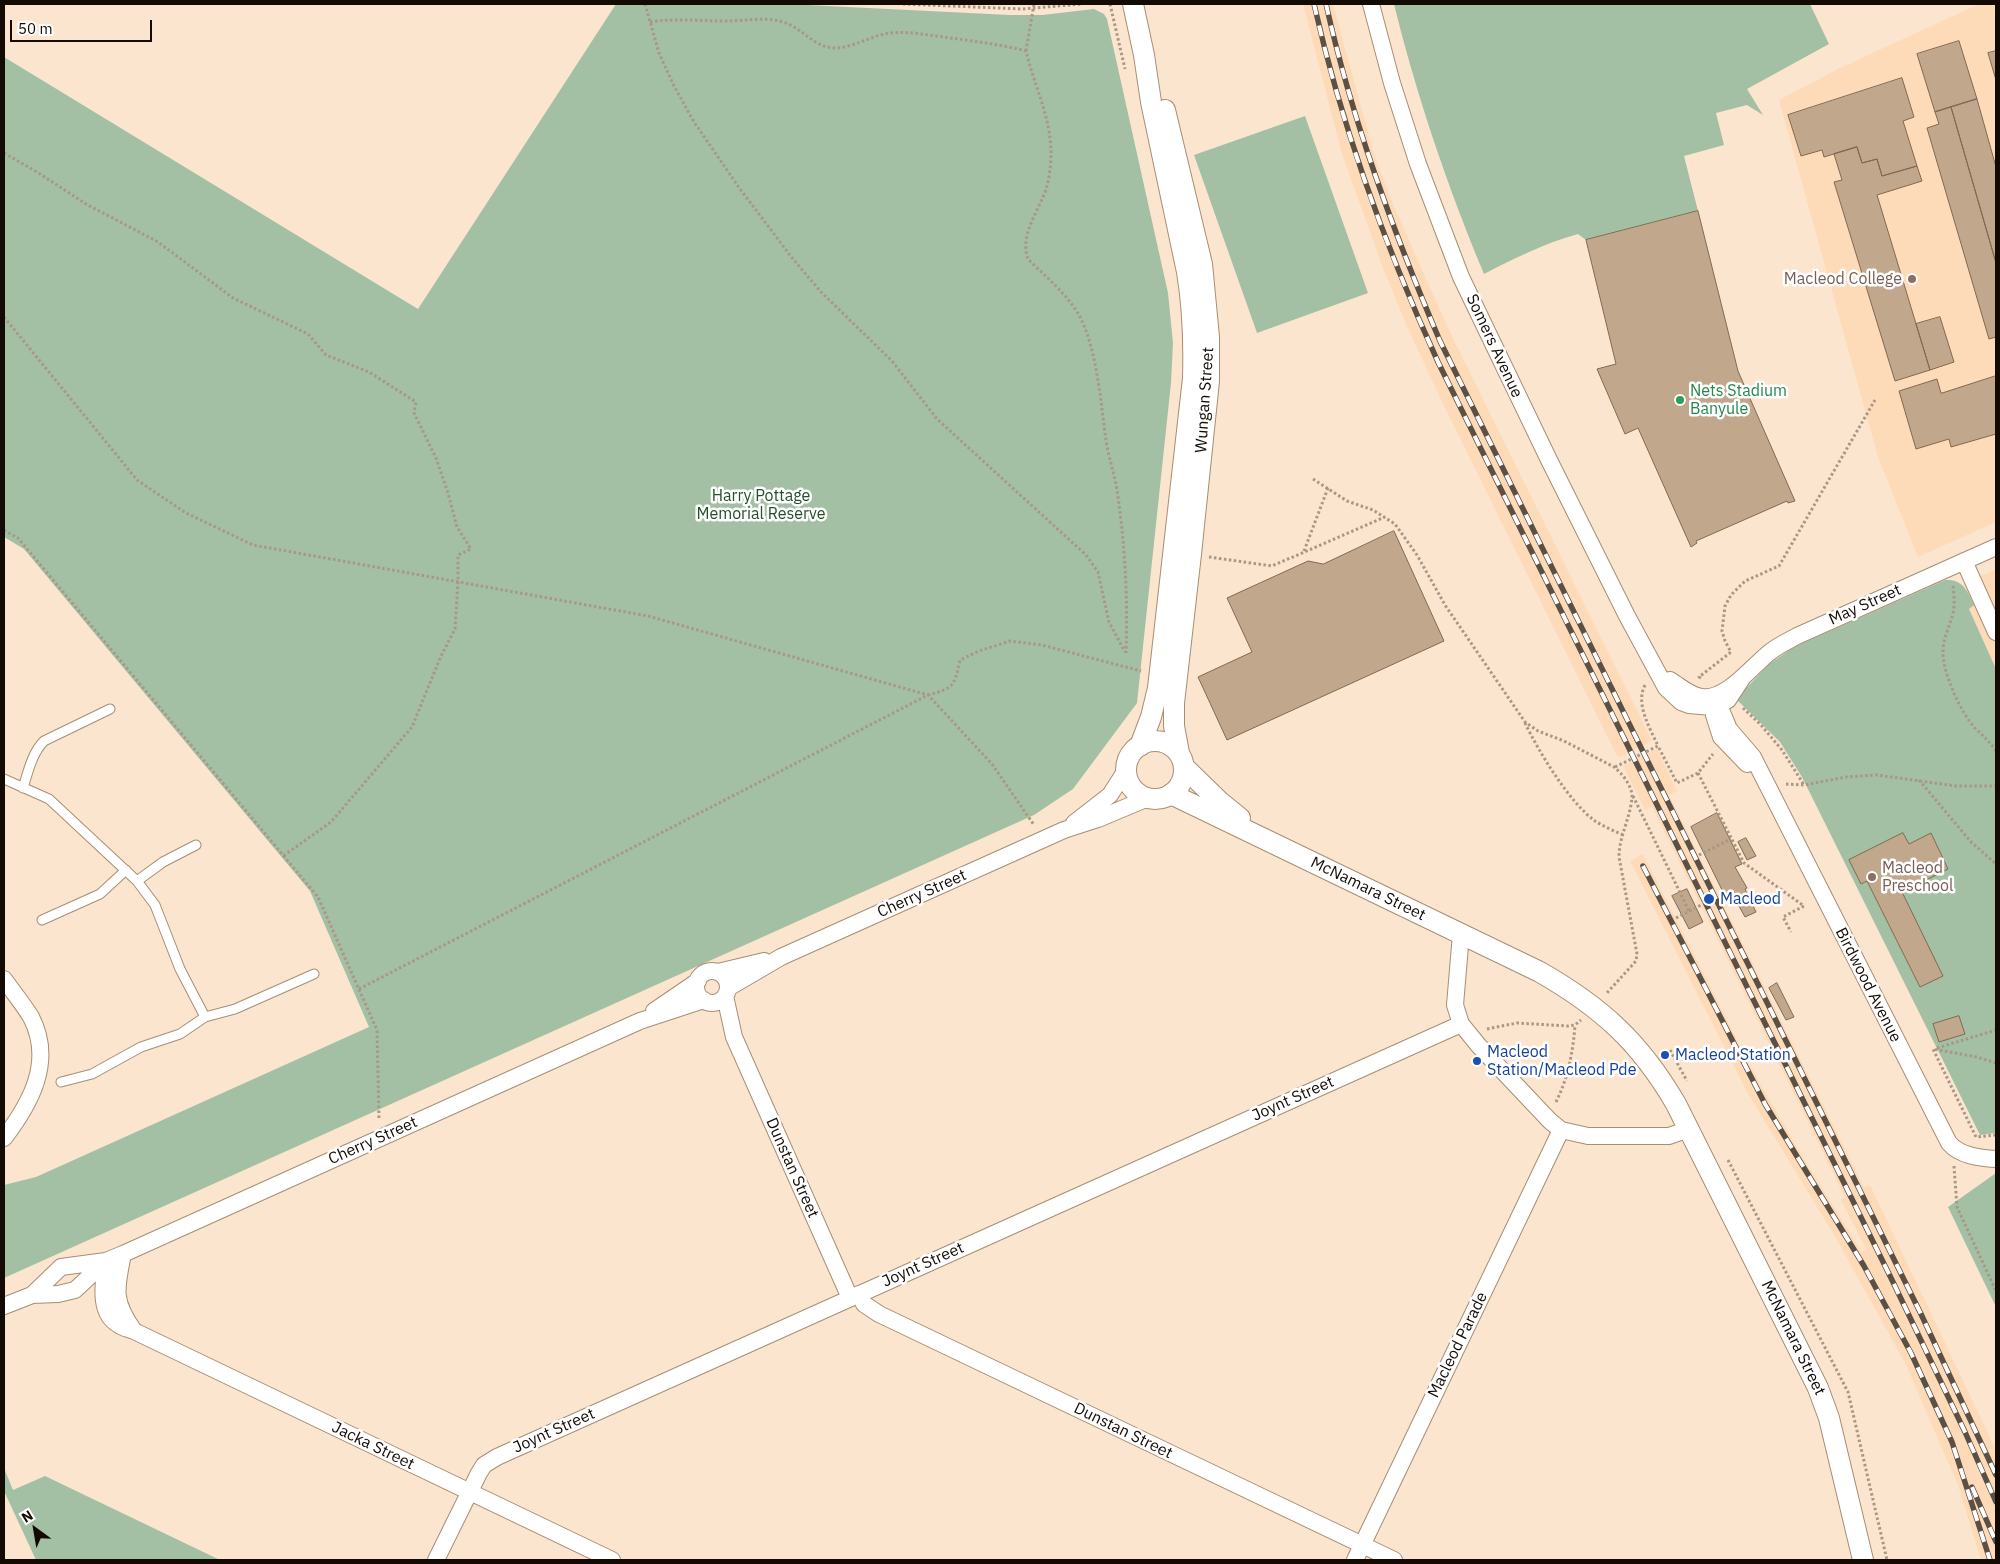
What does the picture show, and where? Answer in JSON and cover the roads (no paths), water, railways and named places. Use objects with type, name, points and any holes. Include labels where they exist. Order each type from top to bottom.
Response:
[{"type":"street","name":"Wungan Street","points":[[1133,4],[1144,54],[1151,102],[1187,272],[1192,301],[1194,344],[1193,378],[1159,676],[1151,717],[1140,746]]},
{"type":"street","name":"Somers Avenue","points":[[1372,4],[1392,83],[1415,155],[1461,277],[1544,452],[1627,616],[1658,671],[1693,694],[1720,699]]},
{"type":"street","name":"Wungan Street","points":[[1144,54],[1163,100],[1178,158],[1202,264],[1209,337],[1208,381],[1174,703],[1174,726],[1181,760]]},
{"type":"street","name":"May Street","points":[[1720,699],[1770,652],[1797,636],[1996,547]]},
{"type":"street","points":[[1964,561],[1996,632]]},
{"type":"street","name":"Birdwood Avenue","points":[[1720,699],[1718,731],[1724,742],[1765,781]]},
{"type":"street","name":"Birdwood Avenue","points":[[1720,699],[1729,729],[1753,757],[1942,1132],[1953,1148],[1985,1158],[1996,1158]]},
{"type":"street","points":[[1156,741],[1172,747],[1181,760],[1181,782],[1171,794],[1156,799],[1148,798],[1132,788],[1126,770],[1128,761],[1140,746],[1156,741]]},
{"type":"street","name":"McNamara Street","points":[[1181,760],[1219,802],[1274,844]]},
{"type":"street","name":"Cherry Street","points":[[1064,830],[1110,795],[1126,770]]},
{"type":"street","name":"McNamara Street","points":[[1171,794],[1540,972],[1584,999],[1619,1028],[1662,1081],[1689,1129],[1825,1405],[1864,1560]]},
{"type":"street","name":"Cherry Street","points":[[727,992],[780,957],[1064,830],[1098,819],[1148,798]]},
{"type":"street","points":[[1461,934],[1455,1005],[1466,1030],[1550,1121],[1561,1130],[1588,1136],[1674,1135],[1689,1129]]},
{"type":"street","name":"Cherry Street","points":[[718,972],[780,957]]},
{"type":"street","points":[[706,972],[718,972],[726,978],[727,992],[718,1002],[706,1001],[697,990],[698,981],[706,972]]},
{"type":"street","points":[[4,980],[31,1018],[37,1032],[40,1050],[40,1069],[36,1088],[4,1138]]},
{"type":"street","name":"Cherry Street","points":[[640,1021],[698,981]]},
{"type":"street","name":"Dunstan Street","points":[[727,992],[734,1037]]},
{"type":"street","name":"Cherry Street","points":[[32,1295],[61,1267],[106,1261],[123,1254],[640,1021],[706,1001]]},
{"type":"street","name":"Dunstan Street","points":[[706,1001],[734,1037],[855,1296],[864,1304],[879,1314],[1394,1560]]},
{"type":"street","name":"Joynt Street","points":[[436,1560],[469,1492],[484,1466],[497,1457],[855,1296],[1466,1030]]},
{"type":"street","name":"Macleod Parade","points":[[1355,1560],[1561,1130]]},
{"type":"street","points":[[123,1254],[117,1284],[117,1295],[123,1315],[134,1331]]},
{"type":"street","name":"Cherry Street","points":[[4,1306],[32,1295],[58,1294],[75,1290],[106,1261]]},
{"type":"street","name":"Jacka Street","points":[[106,1261],[103,1286],[106,1308],[111,1318],[118,1325],[612,1560]]},
{"type":"lane","points":[[22,788],[33,757],[38,747],[44,741],[110,709]]},
{"type":"lane","points":[[4,779],[48,799],[137,881],[156,905],[180,969],[205,1017]]},
{"type":"lane","points":[[137,881],[163,862],[196,845]]},
{"type":"lane","points":[[42,920],[100,894],[126,870]]},
{"type":"lane","points":[[60,1082],[92,1074],[141,1047],[180,1034],[205,1017],[235,1009],[314,974]]},
{"type":"railway","points":[[1314,4],[1338,96],[1367,186],[1400,275],[1438,362],[1892,1280],[1965,1432],[1996,1502]]},
{"type":"railway","points":[[1326,4],[1348,90],[1375,175],[1440,341],[1921,1314],[1996,1475]]},
{"type":"railway","points":[[1643,866],[1765,1104],[1864,1266],[1911,1353],[1952,1442],[1990,1560]]},
{"type":"railway","points":[[1972,1487],[1996,1542]]},
{"type":"place","name":"Macleod College","points":[[1912,279]]},
{"type":"place","name":"Nets Stadium Banyule","points":[[1680,400]]},
{"type":"place","name":"Macleod Preschool","points":[[1872,877]]},
{"type":"place","name":"Macleod","points":[[1709,899]]},
{"type":"place","name":"Macleod Station","points":[[1665,1055]]},
{"type":"place","name":"Macleod Station/Macleod Pde","points":[[1477,1061]]},
{"type":"park label","name":"Harry Pottage Memorial Reserve","points":[[761,505]]}]
